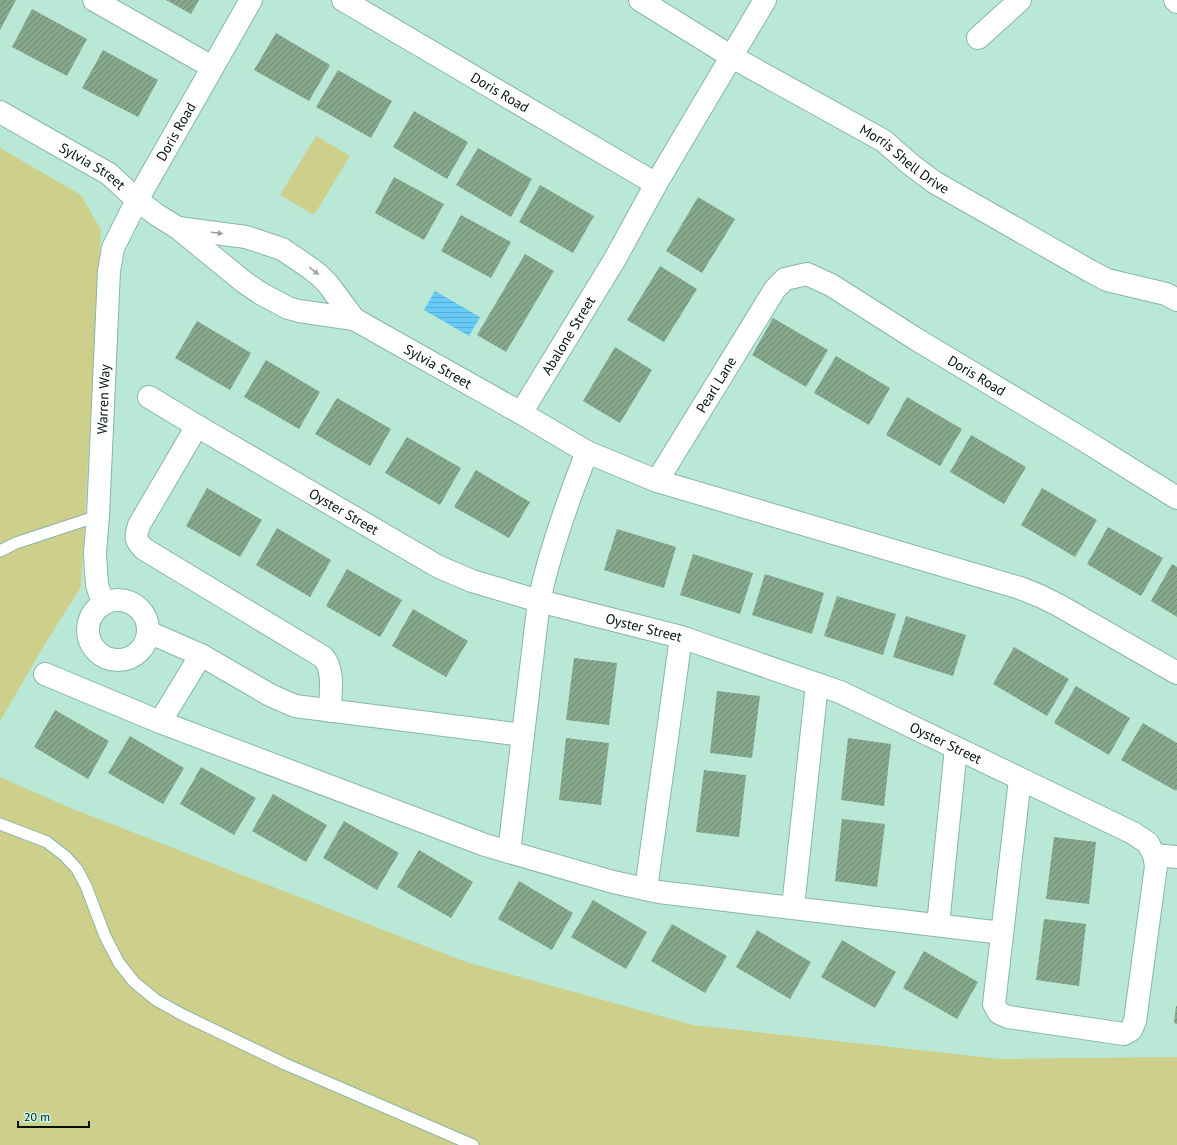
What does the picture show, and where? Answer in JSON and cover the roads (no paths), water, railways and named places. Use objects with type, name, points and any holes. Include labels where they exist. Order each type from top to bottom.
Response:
[{"type":"street","points":[[94,0],[212,68]]},
{"type":"street","name":"Doris Road","points":[[137,200],[250,0]]},
{"type":"street","name":"Doris Road","points":[[343,0],[656,184]]},
{"type":"street","name":"Morris Shell Drive","points":[[640,0],[732,57],[884,141],[910,164],[934,182],[1090,271],[1107,280],[1166,294],[1177,300]]},
{"type":"street","name":"Abalone Street","points":[[521,413],[615,259],[656,184],[765,0]]},
{"type":"street","points":[[978,38],[1020,0]]},
{"type":"street","name":"Sylvia Street","points":[[0,112],[109,174],[156,215],[178,228],[244,282],[260,293],[288,308],[304,312],[354,319],[521,413]]},
{"type":"street","name":"Warren Way","points":[[103,604],[97,584],[95,553],[109,271],[113,248],[137,200]]},
{"type":"street","name":"Sylvia Street","points":[[178,228],[246,237],[282,249],[319,275],[328,284],[354,319]]},
{"type":"street","name":"Doris Road","points":[[775,289],[785,279],[806,274],[831,285],[916,339],[1079,436],[1177,498]]},
{"type":"street","name":"Pearl Lane","points":[[657,480],[775,289]]},
{"type":"street","name":"Oyster Street","points":[[149,397],[439,567],[472,581],[539,601],[681,638],[840,692],[1134,833],[1151,849],[1177,857]]},
{"type":"street","points":[[521,413],[587,452],[657,480],[1012,586],[1040,596],[1177,673]]},
{"type":"street","points":[[197,426],[139,525],[135,535],[138,543],[144,550],[323,657],[328,662],[331,670],[330,711]]},
{"type":"street","points":[[509,852],[539,601],[544,576],[574,484],[587,452]]},
{"type":"street","points":[[113,600],[124,600],[134,605],[142,612],[147,621],[148,632],[146,641],[141,650],[134,656],[125,660],[115,661],[97,653],[91,646],[87,627],[90,617],[95,609],[103,604],[113,600]]},
{"type":"street","points":[[148,632],[201,655],[282,702],[295,706],[523,735]]},
{"type":"street","points":[[646,889],[681,638]]},
{"type":"street","points":[[160,722],[201,655]]},
{"type":"street","points":[[45,674],[160,722],[485,846],[613,882],[646,889],[682,894],[1002,933]]},
{"type":"street","points":[[793,907],[817,684]]},
{"type":"street","points":[[938,925],[956,748]]},
{"type":"street","points":[[1020,779],[994,1004],[999,1013],[1008,1017],[1124,1034],[1130,1030],[1136,1021],[1156,866],[1151,849]]},
{"type":"lane","points":[[0,551],[16,543],[98,516]]},
{"type":"lane","points":[[0,824],[48,842],[78,869],[105,936],[119,963],[134,982],[156,1000],[183,1015],[285,1064],[473,1145]]},
{"type":"water","points":[[435,291],[480,317],[469,336],[424,310]]}]
